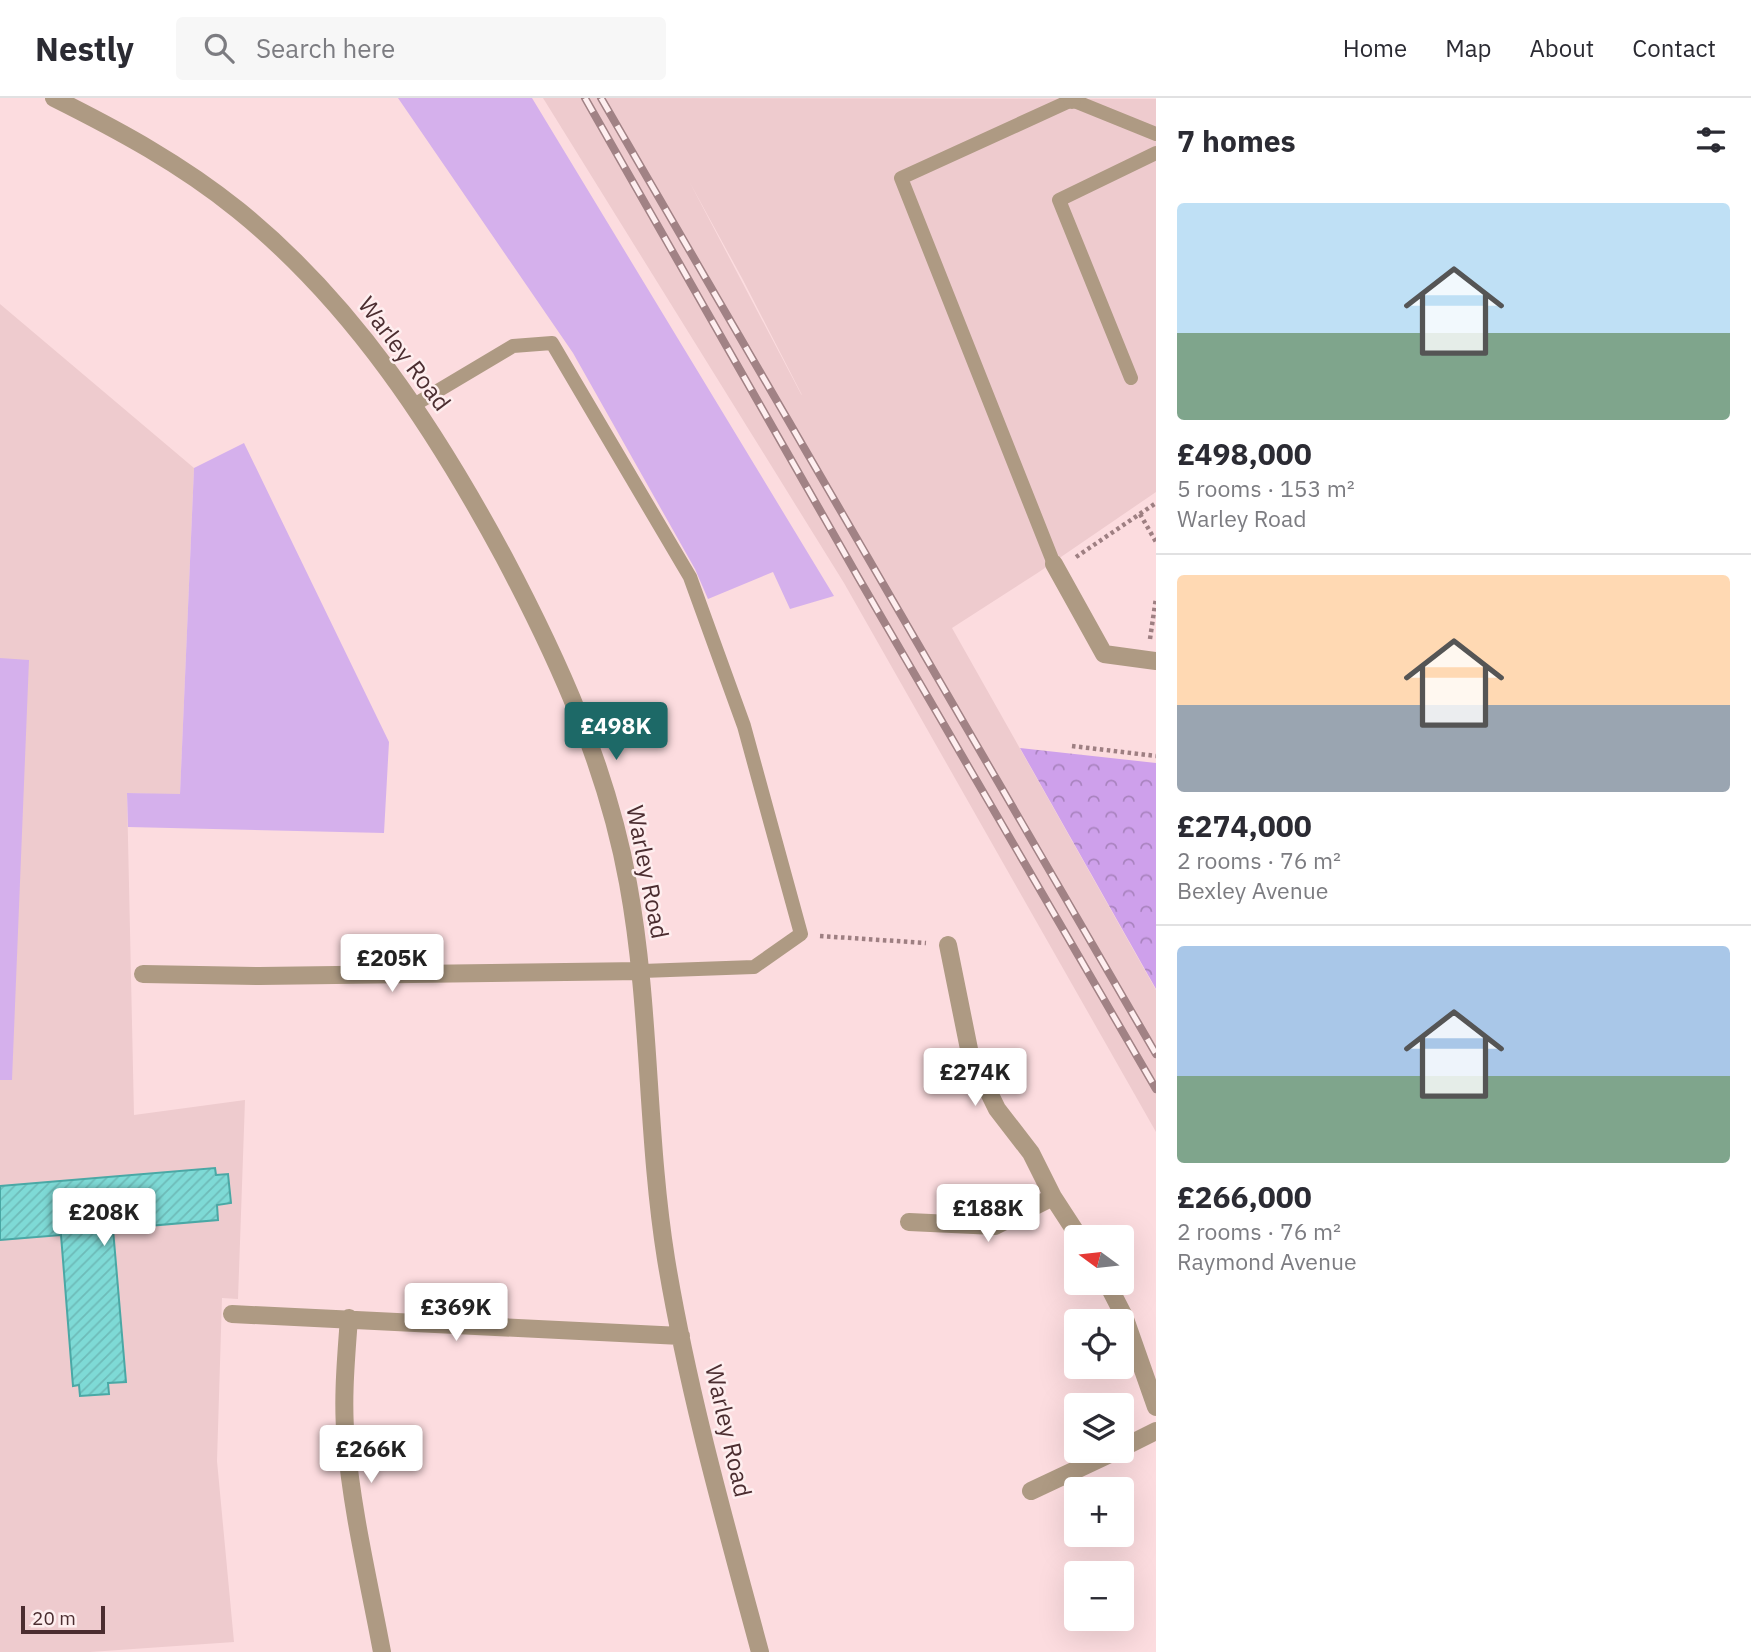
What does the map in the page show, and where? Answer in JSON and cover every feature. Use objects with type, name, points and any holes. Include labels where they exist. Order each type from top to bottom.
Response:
[{"type":"street","name":"Warley Road","points":[[54,98],[114,128],[184,169],[241,213],[291,259],[340,310],[414,405],[465,485],[544,633],[587,731],[628,880],[642,971],[657,1191],[666,1258],[708,1460],[760,1652]]},
{"type":"street","points":[[1056,567],[1104,654],[1152,661]]},
{"type":"street","points":[[948,945],[970,1054],[997,1109],[1031,1153],[1053,1197],[1071,1225]]},
{"type":"street","points":[[143,974],[260,976],[642,971]]},
{"type":"street","points":[[909,1222],[995,1226],[1053,1197]]},
{"type":"street","points":[[1113,1295],[1124,1316],[1156,1407]]},
{"type":"street","points":[[232,1314],[681,1336]]},
{"type":"street","points":[[349,1318],[345,1439],[352,1492],[382,1652]]},
{"type":"street","points":[[1134,1442],[1156,1432]]},
{"type":"street","points":[[1031,1492],[1091,1463]]},
{"type":"lane","points":[[1056,567],[901,178],[1072,99],[1156,134]]},
{"type":"lane","points":[[1131,378],[1059,200],[1156,153]]},
{"type":"lane","points":[[414,405],[513,346],[552,343],[690,577],[744,726],[801,934],[754,967],[642,971]]},
{"type":"path","points":[[1056,567],[1156,503]]},
{"type":"path","points":[[1140,514],[1156,542]]},
{"type":"path","points":[[1152,661],[1156,598]]},
{"type":"path","points":[[1072,746],[1156,756]]},
{"type":"path","points":[[801,934],[948,945]]},
{"type":"shaded area","points":[[398,98],[532,98],[834,596],[790,609],[773,572],[708,599],[695,569],[573,353]]},
{"type":"shaded area","points":[[543,98],[1156,99],[1156,492],[952,628],[1156,990],[1156,1132],[844,583]],"holes":[[[689,181],[743,280],[802,395]]]},
{"type":"shaded area","points":[[0,304],[194,468],[180,795],[127,793],[134,1115],[245,1100],[238,1299],[222,1298],[217,1461],[234,1642],[90,1652],[0,1652]]},
{"type":"shaded area","points":[[244,443],[389,742],[384,833],[128,827],[127,793],[180,794],[194,468]]},
{"type":"shaded area","points":[[0,658],[29,660],[12,1080],[0,1080]]},
{"type":"green space","points":[[1020,748],[1156,763],[1156,989]]},
{"type":"building","points":[[215,1168],[216,1175],[228,1174],[231,1203],[217,1205],[218,1220],[113,1229],[126,1382],[108,1383],[109,1394],[80,1396],[79,1385],[73,1386],[61,1235],[0,1240],[0,1186]]},
{"type":"railway","points":[[585,98],[858,577],[1156,1089]]},
{"type":"railway","points":[[601,98],[1156,1054]]}]
